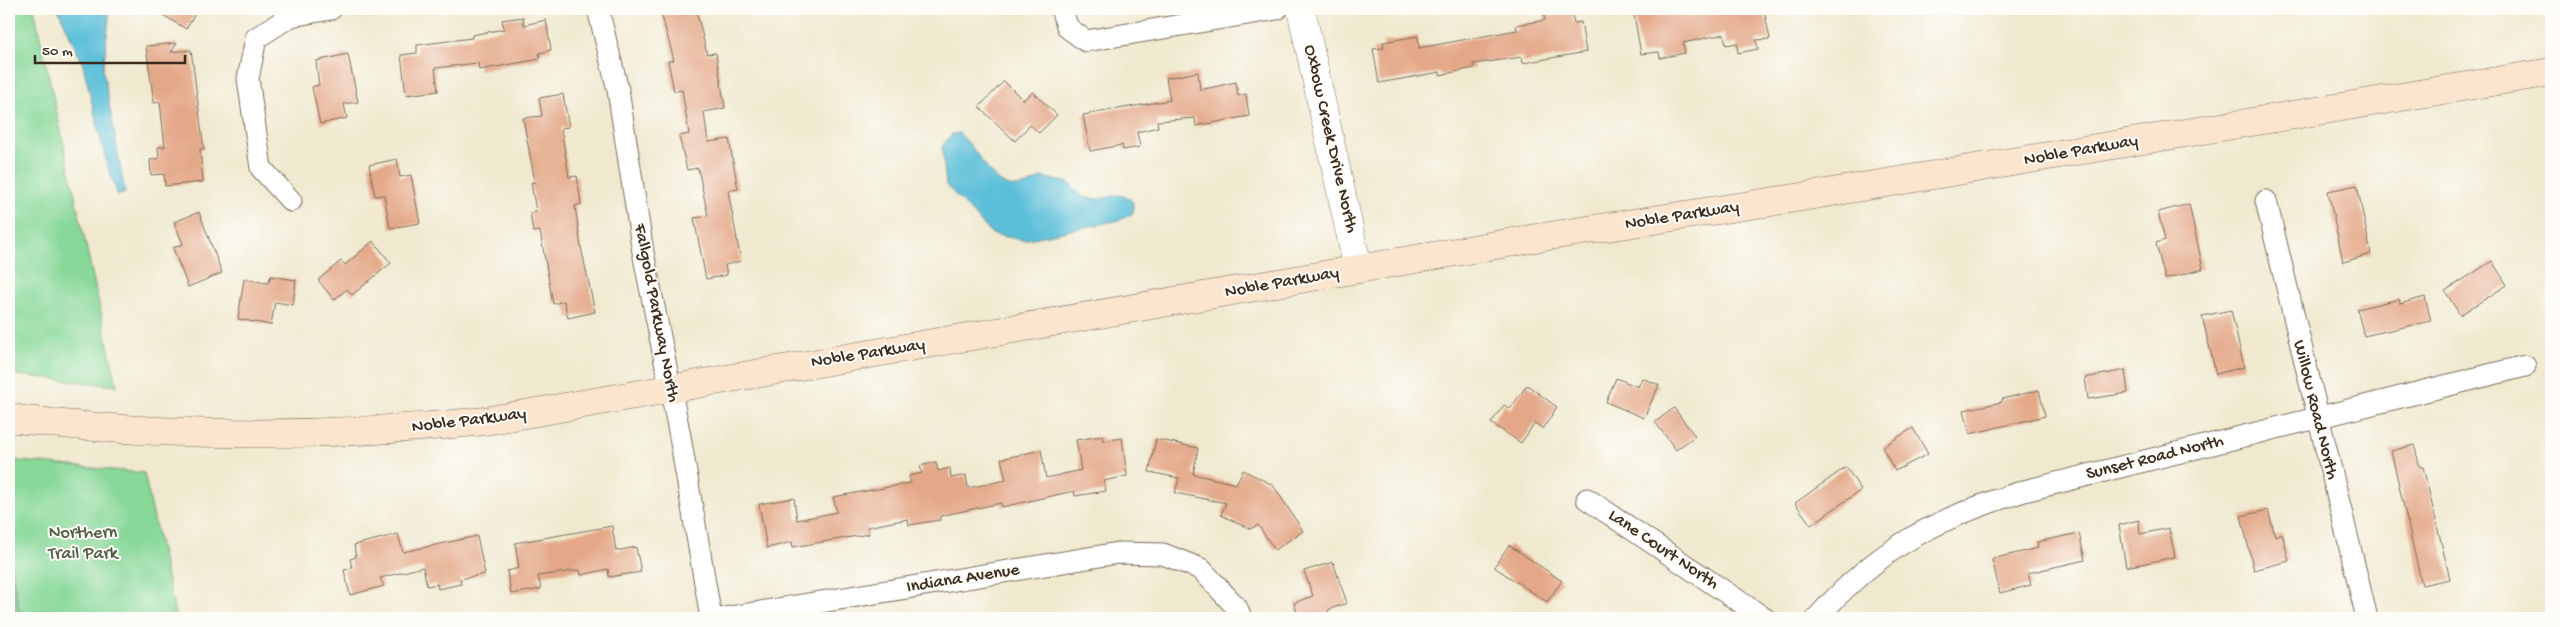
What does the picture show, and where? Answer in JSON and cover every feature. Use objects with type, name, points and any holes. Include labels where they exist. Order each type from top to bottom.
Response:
[{"type":"main road","name":"Noble Parkway","points":[[9,418],[190,432],[335,434],[485,421],[669,387],[1040,326],[1557,235],[1802,197],[2551,72]]},
{"type":"street","points":[[291,201],[261,168],[248,79],[256,38],[291,16],[330,9]]},
{"type":"street","name":"Fallgold Parkway North","points":[[598,9],[618,90],[643,252],[711,618]]},
{"type":"street","points":[[1061,9],[1068,28],[1086,41],[1277,9]]},
{"type":"street","name":"Oxbow Creek Drive North","points":[[1301,9],[1358,269]]},
{"type":"street","name":"Willow Road North","points":[[2266,202],[2367,618]]},
{"type":"street","name":"Sunset Road North","points":[[1817,618],[1874,561],[1921,531],[1971,508],[2024,491],[2526,366]]},
{"type":"street","name":"Lane Court North","points":[[1587,499],[1764,618]]},
{"type":"street","name":"Indiana Avenue","points":[[724,618],[1118,553],[1163,554],[1200,569],[1237,608],[1241,618]]},
{"type":"green space","points":[[9,9],[34,9],[117,386],[9,374]]},
{"type":"green space","name":"Northern Trail Park","points":[[9,460],[144,473],[176,618],[21,618],[9,558]]},
{"type":"green space","points":[[9,558],[21,618],[9,618]]},
{"type":"water","points":[[58,9],[110,9],[103,70],[125,193],[118,196],[105,158],[83,65]]},
{"type":"water","points":[[959,133],[969,143],[985,166],[1003,183],[1014,187],[1026,185],[1042,177],[1069,183],[1083,197],[1099,199],[1121,195],[1133,202],[1133,213],[1120,220],[1023,240],[992,234],[946,185],[942,146],[952,134]]},
{"type":"building","points":[[153,9],[198,9],[186,29]]},
{"type":"building","points":[[660,9],[696,9],[707,54],[716,53],[725,108],[704,112],[708,142],[729,139],[738,189],[728,191],[741,261],[725,265],[727,275],[706,279],[694,218],[708,216],[698,168],[687,170],[679,136],[689,134],[682,90],[674,91],[668,61],[674,60]]},
{"type":"building","points":[[1633,9],[1669,9],[1670,12],[1691,9],[1748,9],[1749,12],[1764,10],[1770,39],[1756,40],[1758,49],[1738,53],[1737,43],[1726,45],[1724,34],[1683,43],[1685,53],[1660,58],[1659,52],[1641,54]]},
{"type":"building","points":[[1571,10],[1574,23],[1581,22],[1586,52],[1523,63],[1522,57],[1473,64],[1474,68],[1440,75],[1440,72],[1379,83],[1373,49],[1384,48],[1383,42],[1418,36],[1419,48],[1517,30],[1516,25],[1545,20],[1544,15]]},
{"type":"building","points":[[523,17],[524,25],[546,20],[551,50],[539,53],[540,59],[479,70],[478,63],[435,68],[438,91],[406,95],[401,55],[417,53],[417,45],[472,38],[472,35],[504,29],[502,20]]},
{"type":"building","points":[[177,43],[171,52],[191,50],[204,149],[200,149],[203,182],[165,186],[164,174],[151,175],[150,160],[159,158],[158,147],[165,147],[160,102],[154,103],[146,46]]},
{"type":"building","points":[[348,54],[358,102],[344,104],[347,118],[320,124],[312,87],[319,85],[316,61]]},
{"type":"building","points":[[1198,72],[1200,90],[1236,82],[1238,96],[1246,94],[1249,116],[1196,126],[1195,118],[1157,121],[1158,127],[1137,132],[1140,147],[1123,150],[1122,145],[1090,151],[1083,115],[1170,100],[1166,78]]},
{"type":"building","points":[[1004,81],[1023,100],[1033,92],[1057,115],[1039,133],[1030,125],[1015,141],[979,107]]},
{"type":"building","points":[[563,94],[569,127],[561,128],[569,177],[577,176],[581,204],[575,206],[581,247],[595,312],[568,318],[564,301],[553,304],[540,231],[533,232],[530,213],[536,211],[531,183],[535,182],[523,118],[542,116],[539,98]]},
{"type":"building","points":[[397,159],[400,177],[411,175],[420,223],[390,228],[384,195],[375,196],[369,165]]},
{"type":"building","points":[[2357,185],[2371,254],[2343,262],[2328,191]]},
{"type":"building","points":[[2189,204],[2203,269],[2165,279],[2156,243],[2165,240],[2158,212]]},
{"type":"building","points":[[199,212],[222,273],[188,287],[173,248],[183,244],[174,222]]},
{"type":"building","points":[[373,241],[391,263],[352,295],[347,289],[334,300],[318,280],[341,261],[345,265]]},
{"type":"building","points":[[2492,261],[2507,285],[2460,315],[2445,291]]},
{"type":"building","points":[[271,276],[296,280],[293,305],[275,302],[271,325],[238,319],[244,279],[268,283]]},
{"type":"building","points":[[2425,297],[2431,321],[2364,336],[2357,309],[2399,299],[2400,304]]},
{"type":"building","points":[[2231,310],[2244,367],[2216,374],[2202,316]]},
{"type":"building","points":[[2125,370],[2128,393],[2088,399],[2085,378]]},
{"type":"building","points":[[1616,378],[1638,387],[1642,378],[1659,385],[1644,418],[1606,402]]},
{"type":"building","points":[[1527,385],[1557,407],[1543,429],[1535,423],[1521,443],[1491,423],[1504,405],[1510,409]]},
{"type":"building","points":[[2039,390],[2045,416],[1970,434],[1964,410],[2002,402],[2002,399]]},
{"type":"building","points":[[1674,408],[1695,436],[1676,450],[1655,422]]},
{"type":"building","points":[[1913,428],[1928,454],[1895,471],[1882,447]]},
{"type":"building","points":[[1102,436],[1103,441],[1122,438],[1127,476],[1104,481],[1106,491],[1075,496],[1074,491],[1002,507],[1001,503],[940,516],[940,520],[909,525],[908,519],[867,527],[869,534],[793,547],[792,542],[767,548],[759,504],[794,498],[797,520],[837,512],[833,497],[911,483],[909,476],[922,473],[920,466],[936,462],[938,471],[950,468],[951,478],[966,475],[968,488],[1006,480],[1001,459],[1041,450],[1046,478],[1081,470],[1076,440]]},
{"type":"building","points":[[1156,439],[1198,448],[1193,474],[1236,484],[1243,470],[1273,485],[1303,531],[1275,550],[1258,525],[1250,529],[1221,515],[1226,503],[1175,493],[1179,478],[1149,472]]},
{"type":"building","points":[[2414,445],[2420,467],[2423,467],[2450,579],[2422,585],[2391,451]]},
{"type":"building","points":[[1846,467],[1861,490],[1811,525],[1795,503]]},
{"type":"building","points":[[2268,510],[2275,536],[2282,533],[2289,561],[2254,570],[2241,516]]},
{"type":"building","points":[[2139,520],[2140,534],[2169,528],[2175,557],[2126,567],[2119,525]]},
{"type":"building","points":[[612,526],[616,551],[636,547],[641,572],[609,577],[608,569],[581,575],[580,570],[538,576],[541,589],[511,594],[507,571],[519,568],[515,543]]},
{"type":"building","points":[[2079,533],[2085,560],[2028,573],[2031,585],[2000,593],[1992,559],[2038,548],[2037,542]]},
{"type":"building","points":[[398,534],[403,552],[477,536],[485,574],[460,579],[461,584],[438,589],[437,584],[427,586],[423,567],[380,578],[384,586],[350,595],[344,570],[352,568],[350,559],[356,557],[354,545]]},
{"type":"building","points":[[1509,545],[1562,581],[1547,602],[1494,567]]},
{"type":"building","points":[[1333,562],[1347,603],[1328,610],[1330,618],[1299,618],[1294,603],[1313,596],[1304,571]]}]
